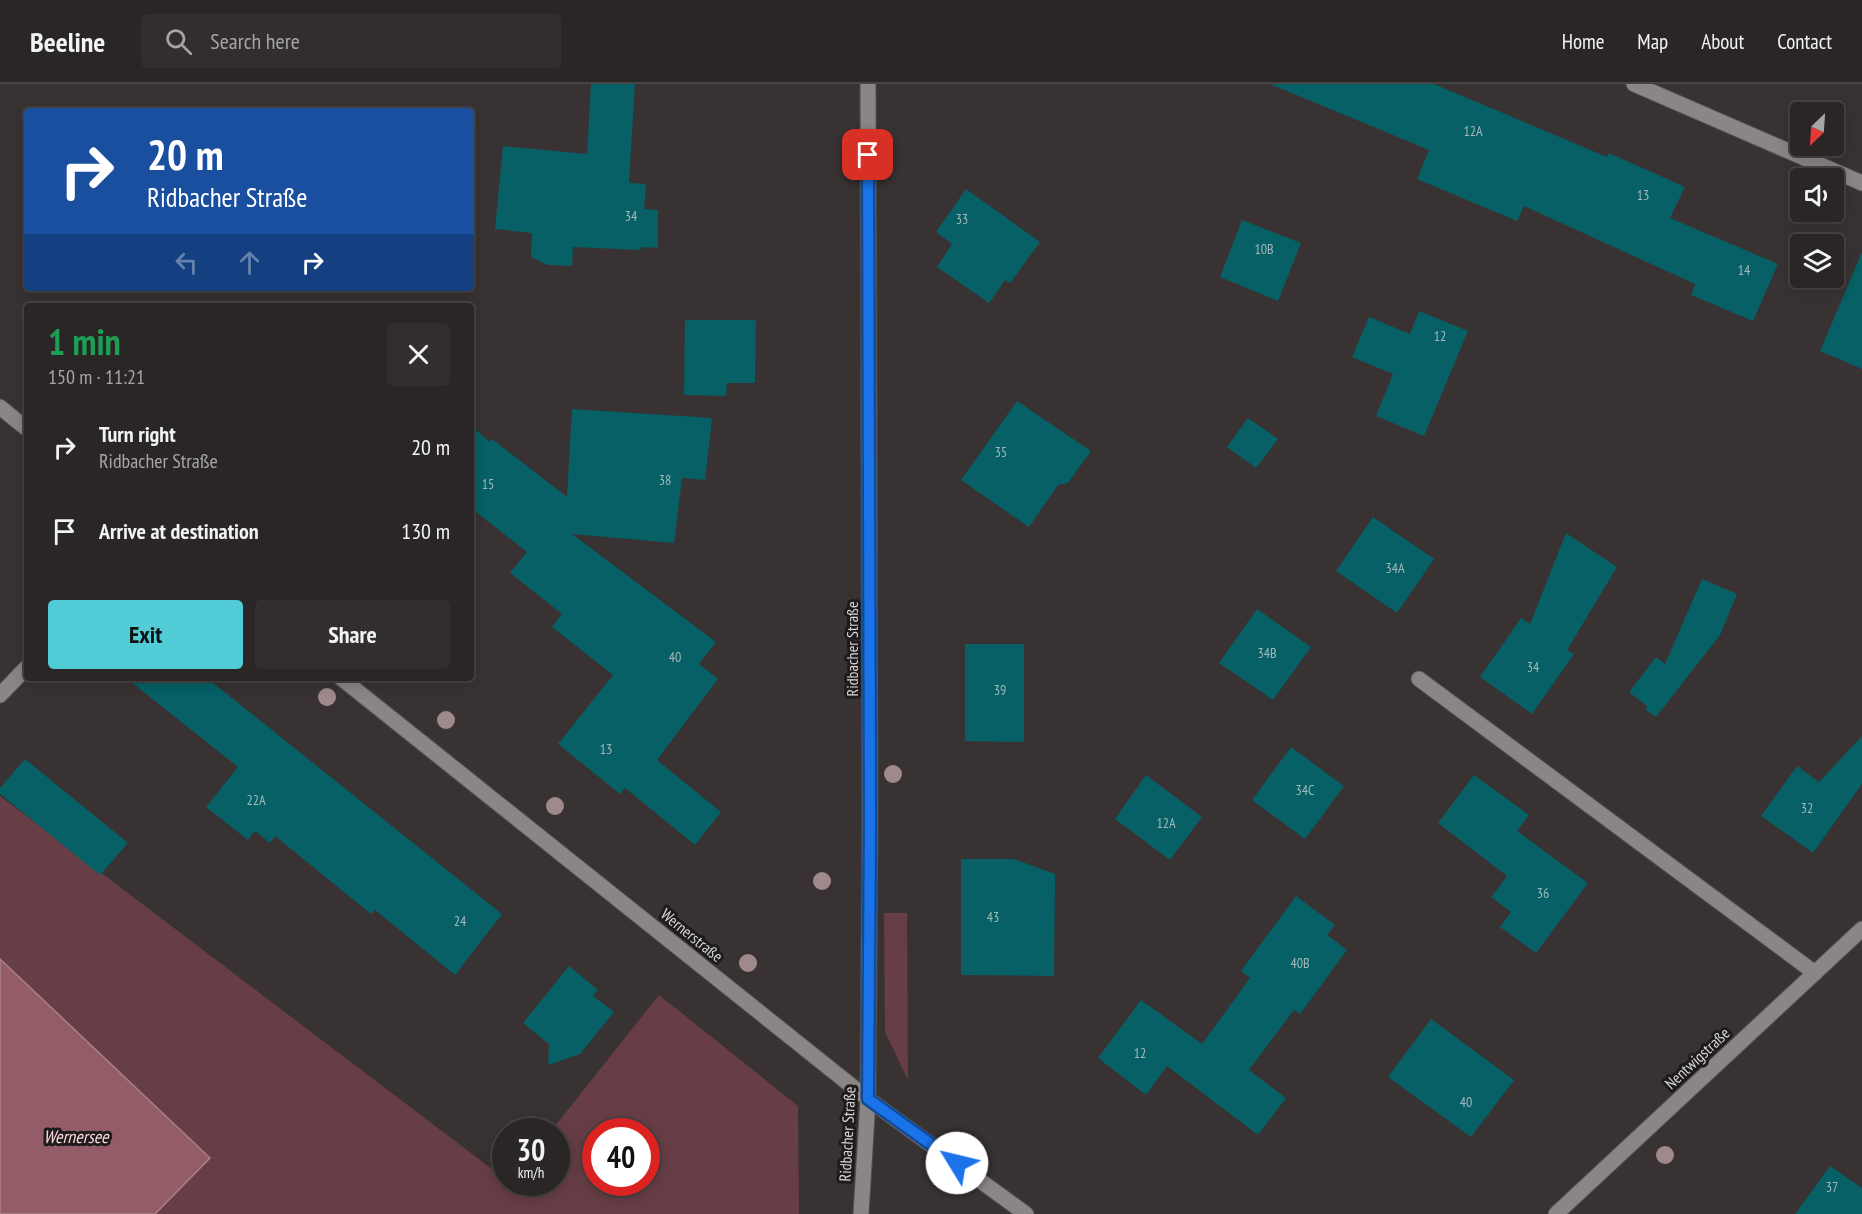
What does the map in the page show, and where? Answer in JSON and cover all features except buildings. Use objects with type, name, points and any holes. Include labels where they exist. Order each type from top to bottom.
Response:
[{"type":"street","name":"Ridbacher Straße","points":[[861,1214],[868,1099],[870,822],[868,84]]},
{"type":"street","points":[[1634,84],[1665,90],[1862,183]]},
{"type":"street","points":[[0,407],[24,427]]},
{"type":"street","points":[[0,695],[24,670]]},
{"type":"street","points":[[1419,679],[1815,973]]},
{"type":"street","name":"Wernerstraße","points":[[345,681],[868,1099],[1026,1214]]},
{"type":"street","name":"Nentwigstraße","points":[[1556,1214],[1862,929]]},
{"type":"shaded area","points":[[0,796],[492,1169],[492,1196],[570,1196],[570,1118],[561,1118],[659,995],[798,1106],[799,1214],[155,1214],[210,1157],[0,959]]},
{"type":"shaded area","points":[[884,913],[907,913],[908,1080],[885,1032]]},
{"type":"water","name":"Wernersee","points":[[0,959],[210,1158],[155,1214],[0,1214]]},
{"type":"route","points":[[868,155],[870,822],[868,1099],[957,1163]]}]
